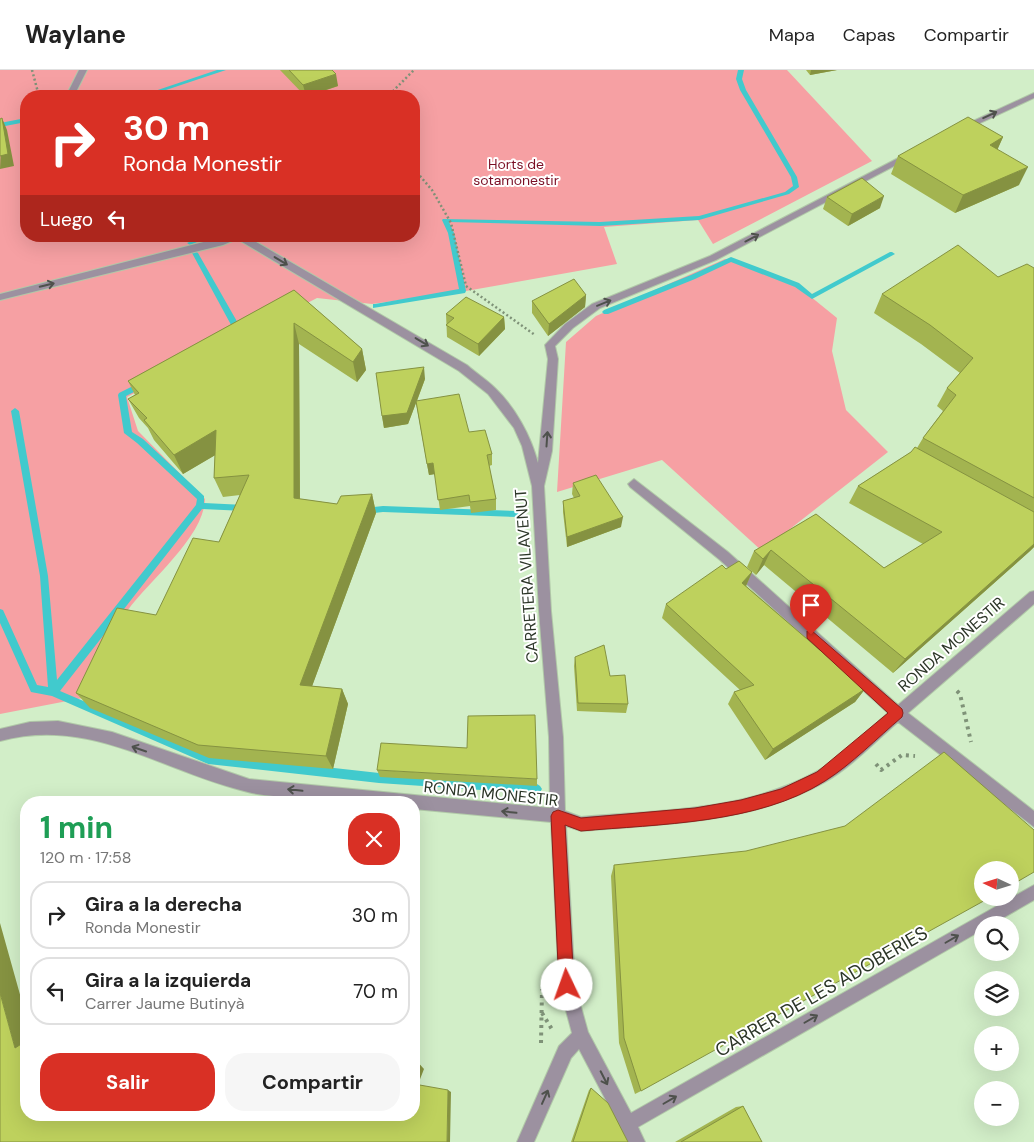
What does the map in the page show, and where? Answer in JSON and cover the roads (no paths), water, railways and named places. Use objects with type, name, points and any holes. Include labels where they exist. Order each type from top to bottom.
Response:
[{"type":"street","points":[[73,90],[83,70]]},
{"type":"street","points":[[951,134],[1034,94]]},
{"type":"street","points":[[538,486],[546,451],[553,359],[550,345],[569,326],[596,306],[713,258],[917,151]]},
{"type":"street","points":[[0,297],[224,242]]},
{"type":"street","name":"CARRETERA VILAVENUT","points":[[247,242],[420,341],[478,379],[492,391],[518,426],[528,446],[538,486],[545,611],[556,736],[558,816],[567,985],[581,1035],[637,1142]]},
{"type":"street","points":[[634,484],[724,556],[897,713],[1034,820]]},
{"type":"street","name":"RONDA MONESTIR","points":[[420,803],[558,816],[581,824],[695,814],[741,806],[783,795],[821,776],[858,747],[1034,596]]},
{"type":"street","name":"RONDA MONESTIR","points":[[0,735],[35,727],[74,729],[106,738],[222,779],[250,786],[353,796]]},
{"type":"street","name":"CARRER DE LES ADOBERIES","points":[[628,1124],[1034,892]]},
{"type":"street","points":[[525,1142],[565,1052],[581,1035]]},
{"type":"waterway","points":[[161,90],[223,70]]},
{"type":"waterway","points":[[375,306],[463,291],[451,233],[445,220],[600,224],[699,218],[787,193],[796,187],[794,177],[743,90],[739,79],[741,70]]},
{"type":"waterway","points":[[0,125],[20,121]]},
{"type":"waterway","points":[[195,253],[239,332]]},
{"type":"waterway","points":[[606,312],[693,277],[731,259],[797,285],[812,297],[892,254]]},
{"type":"waterway","points":[[143,384],[122,395],[128,433],[140,441],[201,498],[200,506]]},
{"type":"waterway","points":[[15,411],[44,576],[53,692]]},
{"type":"waterway","points":[[53,692],[200,506]]},
{"type":"waterway","points":[[200,506],[245,508]]},
{"type":"waterway","points":[[365,511],[383,509],[517,514]]},
{"type":"waterway","points":[[0,613],[34,689],[53,692]]},
{"type":"waterway","points":[[53,692],[208,759],[379,778],[537,789]]},
{"type":"park label","name":"Horts de sotamonestir","points":[[516,172]]}]
